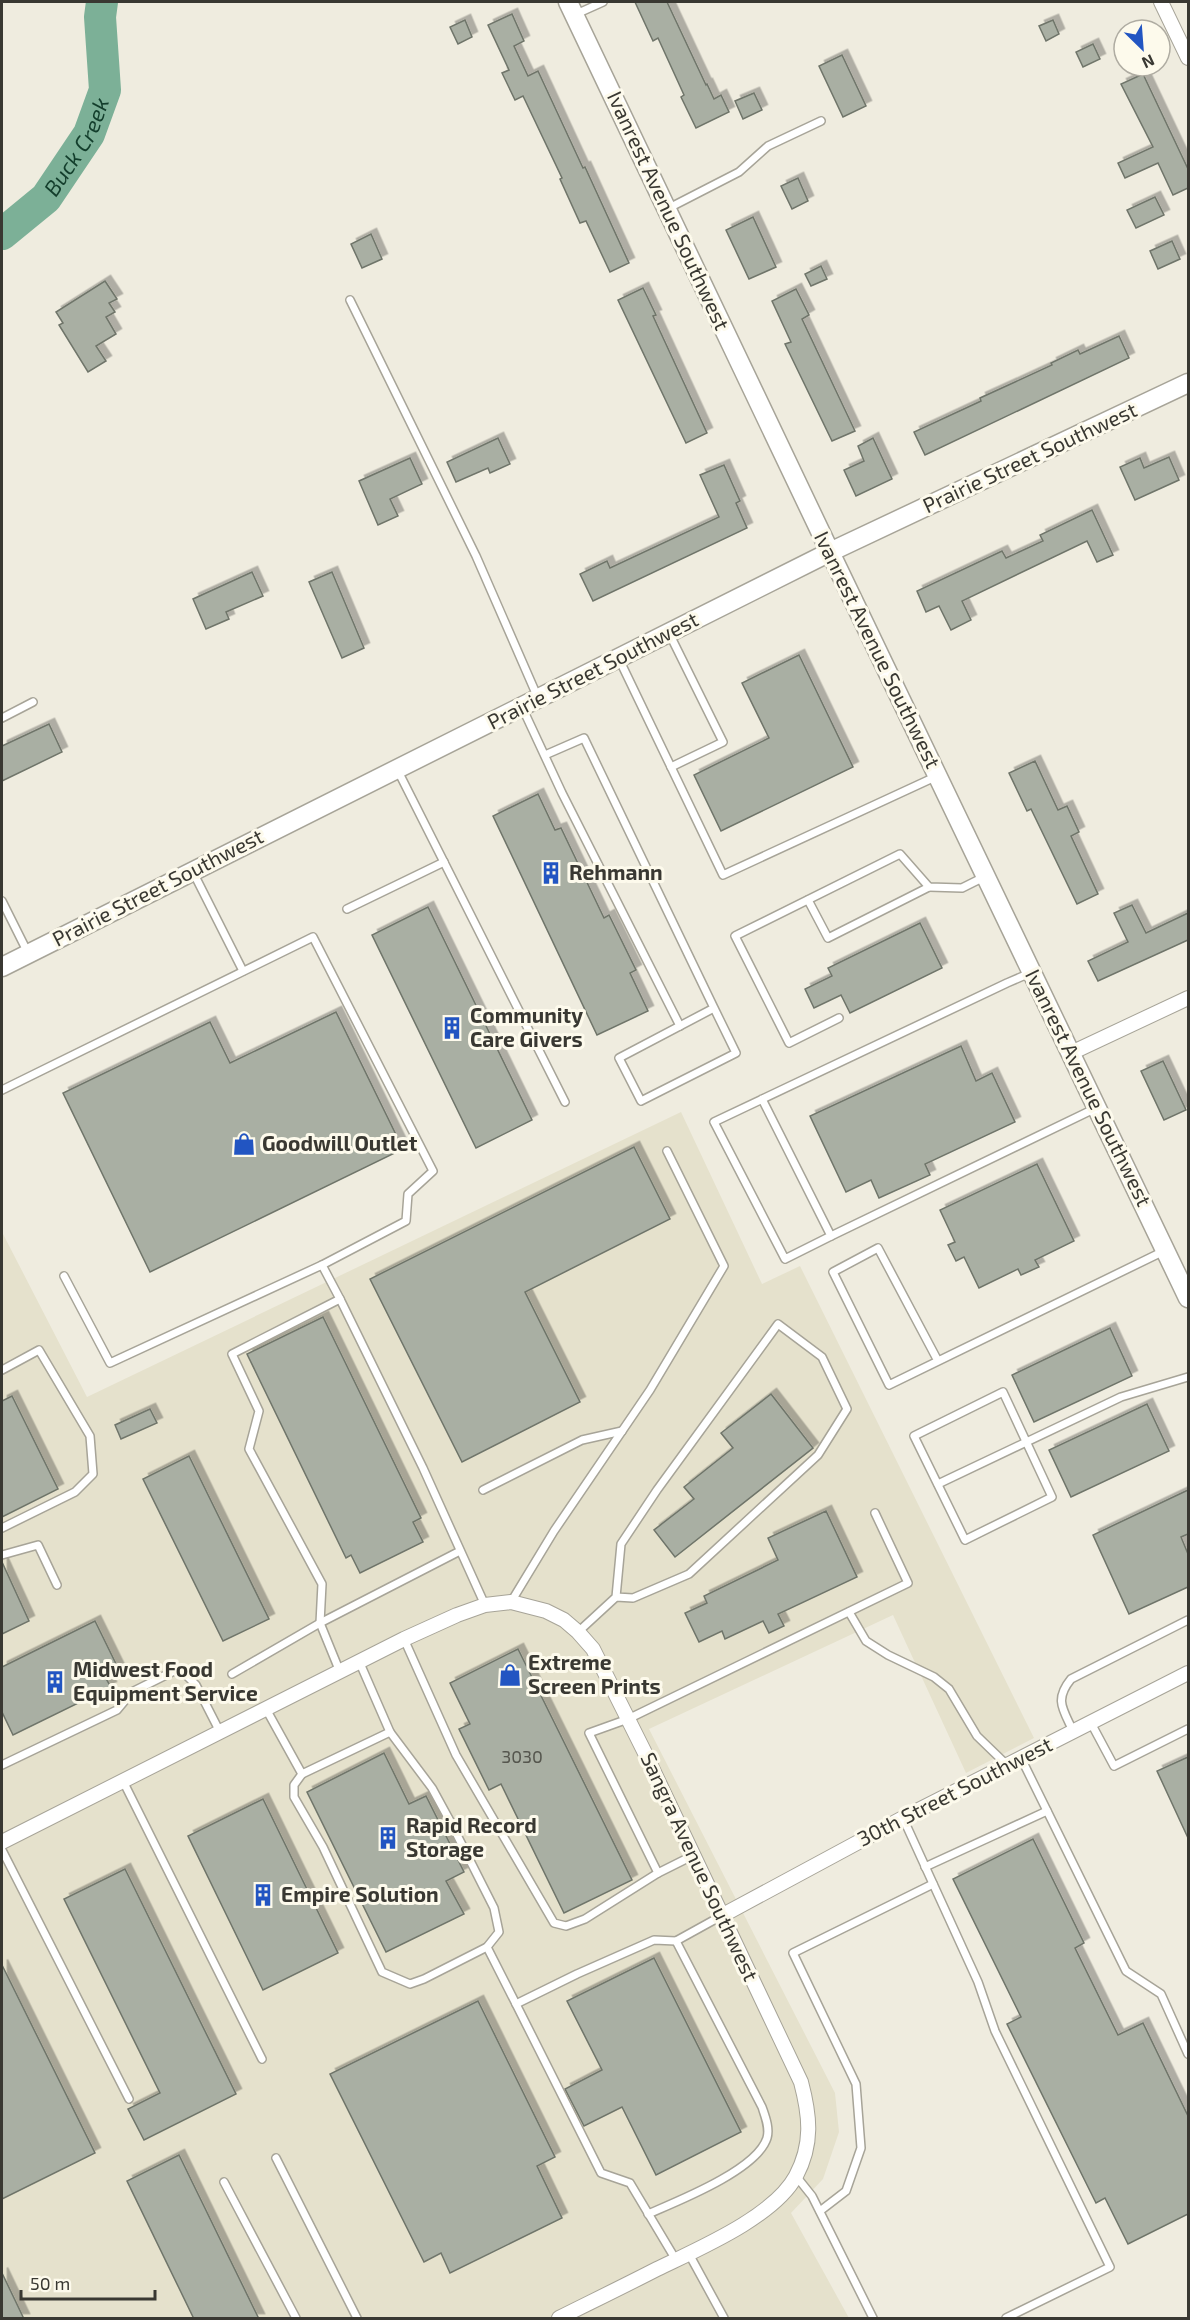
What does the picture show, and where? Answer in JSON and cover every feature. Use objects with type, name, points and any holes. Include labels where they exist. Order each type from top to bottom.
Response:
[{"type":"street","points":[[1161,2],[1188,58]]},
{"type":"street","name":"Ivanrest Avenue Southwest","points":[[571,8],[1188,1298]]},
{"type":"street","name":"Prairie Street Southwest","points":[[2,967],[830,552],[1188,383]]},
{"type":"street","points":[[1071,1053],[1188,998]]},
{"type":"street","name":"Sangra Avenue Southwest","points":[[2,1842],[359,1661],[457,1615],[485,1605],[511,1602],[537,1608],[564,1620],[593,1649],[723,1915],[801,2082],[809,2110],[809,2135],[796,2176],[783,2193],[758,2215],[689,2254],[559,2319]]},
{"type":"street","name":"30th Street Southwest","points":[[723,1915],[903,1818],[1188,1672]]},
{"type":"lane","points":[[571,8],[603,2]]},
{"type":"lane","points":[[667,209],[739,172],[768,146],[820,121]]},
{"type":"lane","points":[[351,300],[476,556],[530,702],[545,755],[680,1026]]},
{"type":"lane","points":[[669,633],[723,742],[671,767]]},
{"type":"lane","points":[[619,658],[723,875],[938,776]]},
{"type":"lane","points":[[2,718],[33,702]]},
{"type":"lane","points":[[545,755],[584,738],[736,1053],[641,1101],[619,1058],[714,1008]]},
{"type":"lane","points":[[396,769],[565,1102]]},
{"type":"lane","points":[[839,1018],[789,1043],[735,936],[900,854],[929,887]]},
{"type":"lane","points":[[348,909],[444,862]]},
{"type":"lane","points":[[193,871],[243,971]]},
{"type":"lane","points":[[808,900],[828,938],[929,887],[962,888],[986,876]]},
{"type":"lane","points":[[2,901],[28,953]]},
{"type":"lane","points":[[2,1090],[314,937],[433,1171],[408,1194],[406,1221],[322,1265],[110,1364],[64,1276]]},
{"type":"lane","points":[[1032,972],[714,1122],[784,1259],[1098,1107]]},
{"type":"lane","points":[[762,1099],[831,1236]]},
{"type":"lane","points":[[511,1602],[554,1531],[650,1390],[724,1266],[667,1151]]},
{"type":"lane","points":[[938,1361],[878,1248],[833,1272],[889,1385],[1166,1250]]},
{"type":"lane","points":[[322,1265],[423,1468],[485,1605]]},
{"type":"lane","points":[[340,1299],[232,1354],[259,1412],[249,1449],[322,1584],[320,1623],[340,1671]]},
{"type":"lane","points":[[578,1632],[616,1597],[621,1544],[657,1490],[778,1324],[822,1357],[847,1409],[818,1455],[689,1574],[633,1598],[616,1597]]},
{"type":"lane","points":[[2,1370],[39,1350],[90,1436],[93,1474],[75,1492],[2,1528]]},
{"type":"lane","points":[[938,1484],[1121,1397],[1188,1377]]},
{"type":"lane","points":[[1003,1392],[1052,1497],[965,1540],[938,1484],[914,1436],[1003,1392]]},
{"type":"lane","points":[[483,1490],[582,1440],[622,1431]]},
{"type":"lane","points":[[658,1874],[589,1733],[628,1719],[908,1583],[875,1513]]},
{"type":"lane","points":[[2,1555],[38,1545],[57,1585]]},
{"type":"lane","points":[[232,1674],[320,1623],[460,1551]]},
{"type":"lane","points":[[849,1612],[866,1641],[888,1655],[934,1677],[949,1689],[977,1736],[1006,1765]]},
{"type":"lane","points":[[1073,1731],[1061,1705],[1062,1690],[1071,1679],[1188,1620]]},
{"type":"lane","points":[[404,1639],[456,1755],[554,1923],[566,1926],[585,1919],[658,1874],[694,1855]]},
{"type":"lane","points":[[359,1661],[390,1732],[432,1788],[494,1908],[499,1932],[487,1947],[410,1984],[382,1972],[323,1847],[294,1797],[294,1785],[302,1774],[390,1732]]},
{"type":"lane","points":[[2,1765],[117,1710],[132,1692],[174,1671],[184,1673],[196,1685],[220,1732]]},
{"type":"lane","points":[[266,1709],[302,1774]]},
{"type":"lane","points":[[1090,1722],[1114,1766],[1188,1729]]},
{"type":"lane","points":[[1021,1758],[1126,1971],[1161,1994],[1188,2054]]},
{"type":"lane","points":[[123,1781],[262,2059]]},
{"type":"lane","points":[[925,1868],[1047,1811]]},
{"type":"lane","points":[[903,1818],[978,1982],[995,2031],[1110,2266],[1006,2319]]},
{"type":"lane","points":[[2,1850],[129,2099]]},
{"type":"lane","points":[[820,2211],[846,2191],[861,2148],[856,2084],[793,1953],[933,1884]]},
{"type":"lane","points":[[516,2004],[654,1940],[676,1941],[723,1915]]},
{"type":"lane","points":[[648,2214],[725,2178],[754,2158],[768,2137],[768,2123],[762,2107],[676,1941]]},
{"type":"lane","points":[[487,1947],[601,2173],[630,2183],[676,2260]]},
{"type":"lane","points":[[276,2158],[357,2319]]},
{"type":"lane","points":[[796,2176],[812,2196],[873,2319]]},
{"type":"lane","points":[[224,2182],[296,2319]]},
{"type":"lane","points":[[689,2254],[724,2319]]},
{"type":"shaded area","points":[[681,1112],[762,1284],[800,1266],[1034,1738],[966,1773],[893,1615],[649,1729],[835,2093],[839,2132],[823,2179],[791,2213],[849,2318],[2,2318],[2,1232],[87,1397]]},
{"type":"building","points":[[635,2],[667,2],[706,85],[714,99],[721,95],[729,112],[696,128],[658,38],[653,41]]},
{"type":"building","points":[[512,14],[524,41],[514,46],[528,76],[538,71],[629,263],[610,272],[586,221],[580,223],[560,179],[562,178],[523,96],[515,100],[502,73],[509,70],[488,25]]},
{"type":"building","points":[[465,20],[472,37],[458,44],[450,27]]},
{"type":"building","points":[[1053,20],[1059,34],[1046,41],[1039,26]]},
{"type":"building","points":[[1093,44],[1100,59],[1083,67],[1076,52]]},
{"type":"building","points":[[842,55],[866,106],[843,117],[819,66]]},
{"type":"building","points":[[1134,78],[1145,78],[1188,169],[1188,188],[1173,195],[1158,163],[1125,178],[1118,163],[1153,147],[1121,84]]},
{"type":"building","points":[[754,93],[762,110],[743,119],[735,101]]},
{"type":"building","points":[[798,178],[808,201],[792,209],[781,186]]},
{"type":"building","points":[[1155,197],[1164,215],[1136,228],[1127,210]]},
{"type":"building","points":[[753,217],[776,267],[749,279],[726,230]]},
{"type":"building","points":[[371,234],[382,259],[362,268],[351,244]]},
{"type":"building","points":[[1172,241],[1180,259],[1158,269],[1150,251]]},
{"type":"building","points":[[821,266],[827,279],[811,286],[805,274]]},
{"type":"building","points":[[105,281],[117,299],[109,303],[115,312],[106,317],[116,334],[96,346],[106,361],[88,372],[59,325],[63,323],[56,312]]},
{"type":"building","points":[[643,288],[656,315],[653,316],[707,433],[686,443],[618,300]]},
{"type":"building","points":[[796,289],[809,315],[802,319],[855,431],[832,441],[785,344],[791,342],[772,301]]},
{"type":"building","points":[[1119,336],[1129,358],[925,455],[914,432],[981,401],[980,398],[1052,365],[1051,363],[1078,350],[1080,354]]},
{"type":"building","points":[[498,438],[510,464],[490,473],[488,468],[456,482],[447,462]]},
{"type":"building","points":[[873,438],[892,479],[856,496],[844,470],[864,461],[858,446]]},
{"type":"building","points":[[1169,457],[1179,480],[1135,500],[1120,467],[1140,458],[1144,468]]},
{"type":"building","points":[[410,458],[422,484],[390,499],[398,516],[378,525],[359,481]]},
{"type":"building","points":[[724,465],[740,501],[736,503],[747,528],[593,601],[580,574],[607,561],[610,568],[719,517],[700,475]]},
{"type":"building","points":[[1092,510],[1113,555],[1097,562],[1087,541],[962,601],[971,620],[951,630],[939,606],[926,612],[917,591],[1002,551],[1006,558],[1043,541],[1040,535]]},
{"type":"building","points":[[252,572],[263,596],[226,612],[229,619],[206,629],[193,599]]},
{"type":"building","points":[[332,572],[364,648],[342,658],[309,582]]},
{"type":"building","points":[[799,655],[853,767],[721,831],[694,775],[769,738],[742,683]]},
{"type":"building","points":[[49,724],[62,752],[2,781],[2,746]]},
{"type":"building","points":[[1035,761],[1058,810],[1067,806],[1079,832],[1071,836],[1098,894],[1077,904],[1031,809],[1027,811],[1009,773]]},
{"type":"building","name":"Rehmann","points":[[538,794],[555,830],[561,828],[604,918],[609,915],[636,970],[630,973],[648,1011],[597,1035],[493,816]]},
{"type":"building","points":[[1132,905],[1146,933],[1188,913],[1188,940],[1098,981],[1088,961],[1128,942],[1114,913]]},
{"type":"building","name":"Community Care Givers","points":[[428,907],[532,1120],[476,1148],[372,935]]},
{"type":"building","points":[[920,923],[942,968],[850,1013],[841,995],[814,1008],[805,989],[832,976],[828,968]]},
{"type":"building","name":"Goodwill Outlet","points":[[336,1012],[403,1149],[150,1272],[63,1093],[210,1022],[230,1063]]},
{"type":"building","points":[[961,1046],[976,1081],[992,1073],[1015,1122],[925,1164],[930,1175],[879,1198],[871,1180],[846,1192],[810,1116]]},
{"type":"building","points":[[1163,1061],[1186,1110],[1164,1120],[1141,1071]]},
{"type":"building","points":[[634,1147],[670,1219],[525,1292],[580,1402],[462,1462],[370,1279]]},
{"type":"building","points":[[1037,1164],[1074,1241],[1035,1260],[1039,1267],[1021,1275],[1018,1269],[979,1288],[964,1257],[956,1261],[948,1245],[955,1242],[940,1210]]},
{"type":"building","points":[[323,1317],[421,1518],[413,1522],[423,1542],[360,1573],[351,1555],[346,1558],[247,1354]]},
{"type":"building","points":[[1110,1328],[1132,1376],[1034,1422],[1012,1375]]},
{"type":"building","points":[[771,1394],[813,1448],[675,1557],[654,1530],[694,1499],[684,1487],[733,1448],[721,1433]]},
{"type":"building","points":[[12,1396],[58,1489],[2,1517],[2,1401]]},
{"type":"building","points":[[1147,1404],[1169,1451],[1071,1497],[1049,1450]]},
{"type":"building","points":[[150,1409],[157,1423],[121,1439],[115,1425]]},
{"type":"building","points":[[189,1456],[269,1619],[223,1641],[143,1479]]},
{"type":"building","points":[[1188,1490],[1188,1534],[1181,1537],[1188,1554],[1188,1587],[1129,1614],[1093,1535]]},
{"type":"building","points":[[826,1511],[857,1577],[778,1614],[784,1626],[769,1633],[763,1621],[725,1639],[722,1631],[699,1642],[685,1613],[707,1603],[704,1596],[778,1560],[768,1538]]},
{"type":"building","points":[[2,1562],[29,1621],[2,1634]]},
{"type":"building","name":"Midwest Food Equipment Service","points":[[95,1621],[119,1670],[105,1677],[111,1687],[13,1735],[2,1712],[2,1667]]},
{"type":"building","points":[[518,1649],[632,1880],[564,1913],[501,1784],[489,1790],[459,1729],[470,1724],[450,1683]]},
{"type":"building","name":"Rapid Record Storage","points":[[384,1753],[409,1804],[426,1796],[464,1872],[446,1881],[464,1914],[386,1952],[307,1792]]},
{"type":"building","points":[[1188,1757],[1188,1838],[1157,1771]]},
{"type":"building","name":"Empire Solution","points":[[263,1799],[338,1953],[263,1990],[188,1836]]},
{"type":"building","points":[[1033,1839],[1084,1943],[1075,1948],[1118,2035],[1143,2023],[1188,2116],[1188,2214],[1128,2244],[1105,2198],[1096,2203],[1007,2024],[1021,2017],[953,1879]]},
{"type":"building","points":[[125,1869],[236,2094],[144,2140],[128,2109],[160,2093],[64,1899]]},
{"type":"building","points":[[654,1958],[741,2132],[656,2175],[622,2107],[584,2126],[565,2089],[602,2070],[567,2001]]},
{"type":"building","points":[[2,1965],[95,2153],[2,2199]]},
{"type":"building","points":[[478,2001],[555,2157],[537,2166],[562,2218],[450,2273],[441,2253],[424,2262],[330,2074]]},
{"type":"building","points":[[179,2155],[259,2319],[194,2319],[127,2181]]},
{"type":"building","points":[[2,2273],[24,2319],[2,2319]]},
{"type":"waterway","name":"Buck Creek","points":[[2,234],[46,198],[89,134],[105,90],[100,17],[102,2]]},
{"type":"place","name":"Rehmann","points":[[551,873]]},
{"type":"place","name":"Community Care Givers","points":[[452,1028]]},
{"type":"place","name":"Goodwill Outlet","points":[[244,1144]]},
{"type":"place","name":"Extreme Screen Prints","points":[[510,1675]]},
{"type":"place","name":"Midwest Food Equipment Service","points":[[55,1682]]},
{"type":"place","name":"Rapid Record Storage","points":[[388,1838]]},
{"type":"place","name":"Empire Solution","points":[[263,1895]]}]
